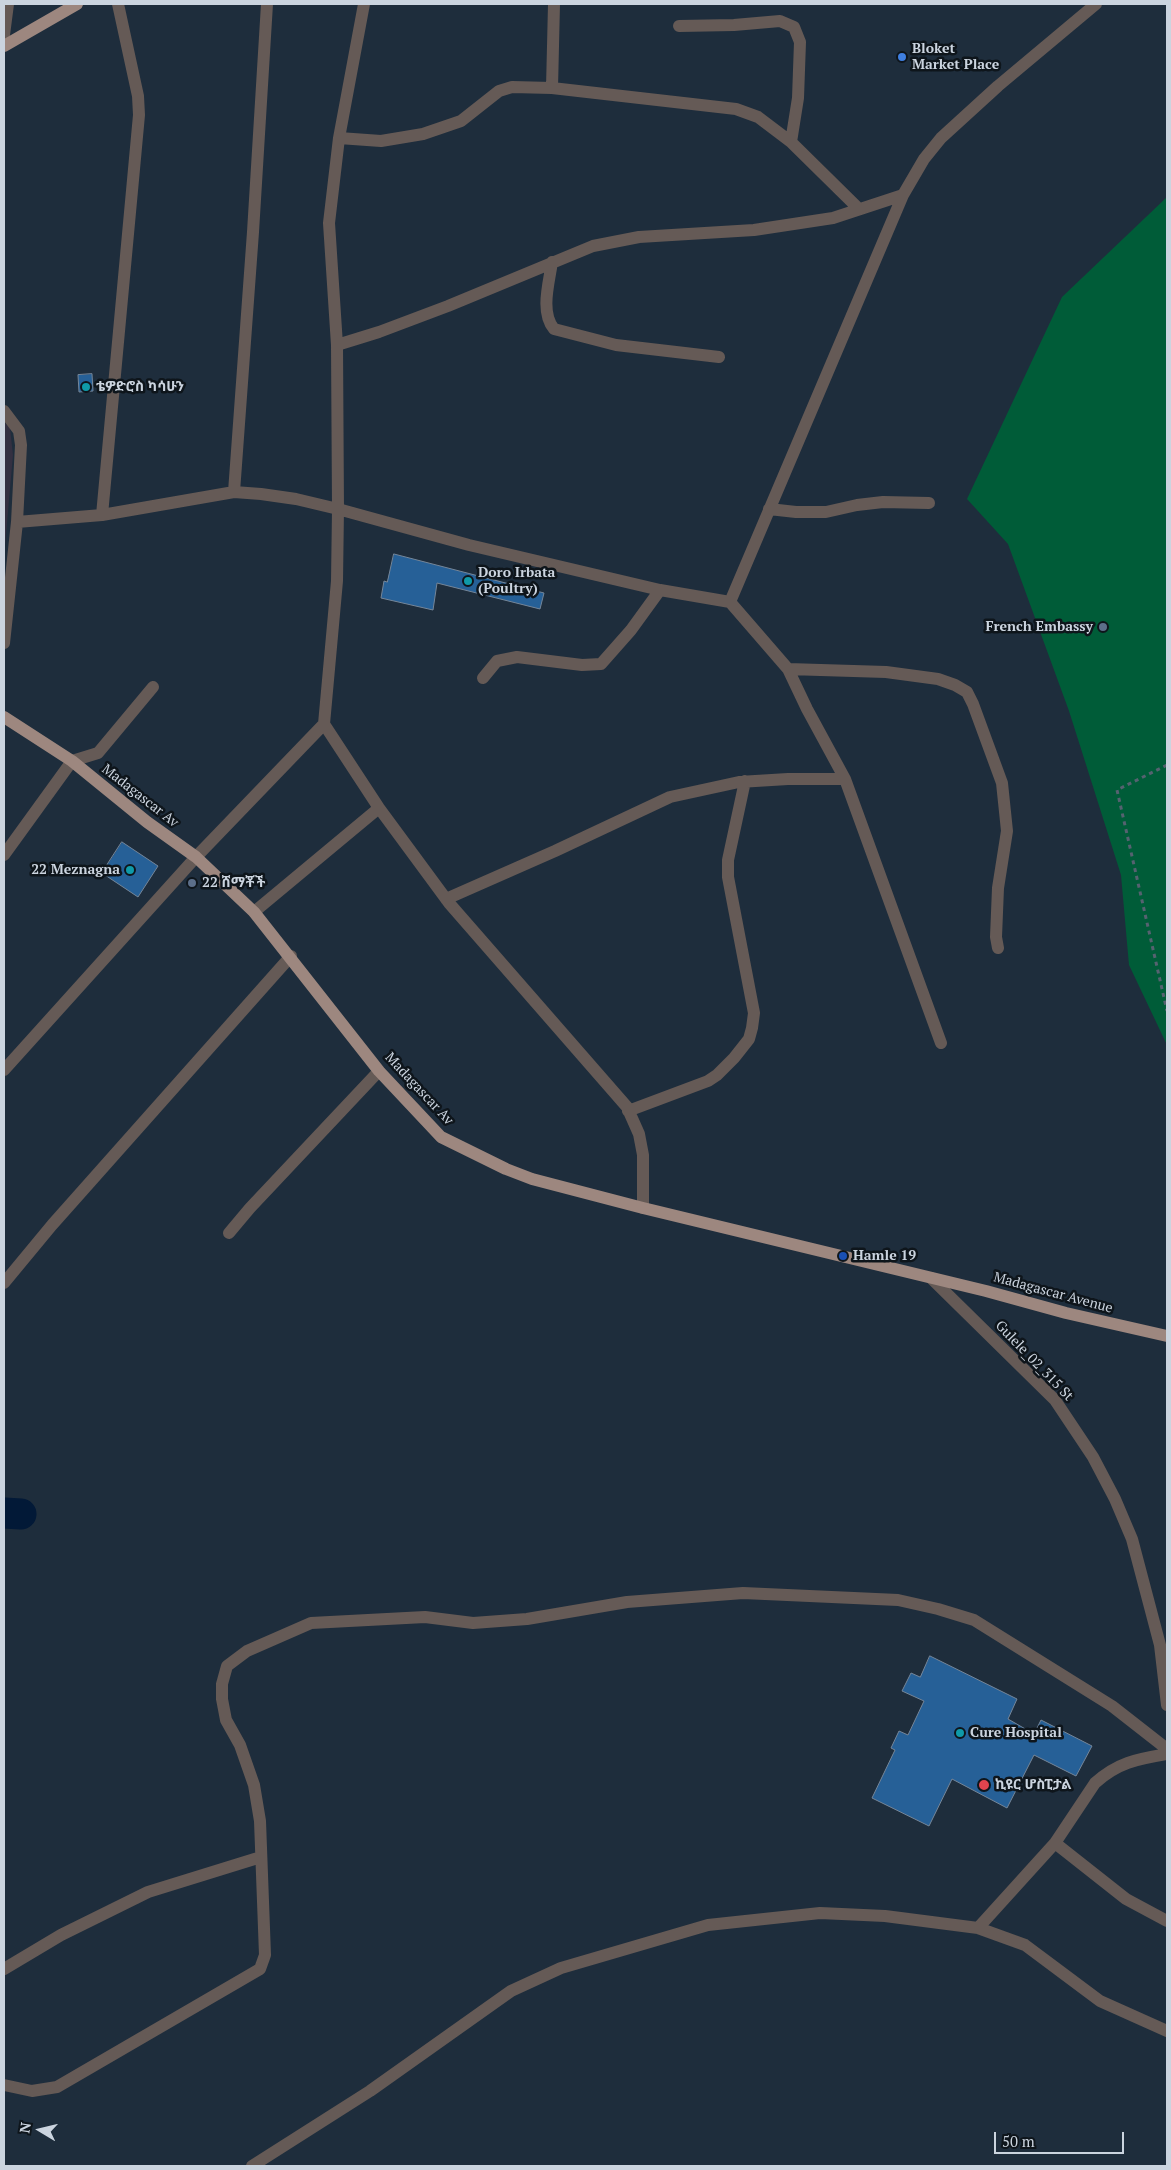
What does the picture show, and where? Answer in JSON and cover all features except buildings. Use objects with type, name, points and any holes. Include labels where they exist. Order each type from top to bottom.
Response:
[{"type":"main road","points":[[4,46],[77,4]]},
{"type":"main road","name":"Madagascar Av","points":[[4,717],[72,761],[147,822],[196,857],[254,912],[291,956],[379,1071],[442,1137],[506,1169],[532,1179],[932,1278]]},
{"type":"main road","name":"Madagascar Avenue","points":[[932,1278],[1066,1313],[1167,1336]]},
{"type":"street","points":[[4,35],[8,4]]},
{"type":"street","points":[[102,516],[139,114],[138,96],[118,4]]},
{"type":"street","points":[[234,492],[267,4]]},
{"type":"street","points":[[364,4],[339,138],[329,223],[337,345],[338,509],[337,581],[324,724],[379,808],[446,899],[628,1111],[639,1134],[643,1155],[643,1208]]},
{"type":"street","points":[[552,88],[554,4]]},
{"type":"street","points":[[730,602],[903,195],[924,159],[941,138],[998,86],[1096,4]]},
{"type":"street","points":[[679,26],[734,25],[780,21],[794,27],[800,42],[798,98],[791,142]]},
{"type":"street","points":[[339,138],[381,141],[423,134],[461,122],[506,88],[552,88],[736,109],[758,117],[791,142],[859,209]]},
{"type":"street","points":[[337,345],[379,332],[448,306],[593,246],[639,237],[754,230],[833,218],[903,195]]},
{"type":"street","points":[[552,262],[546,313],[548,322],[554,329],[616,345],[719,357]]},
{"type":"street","points":[[4,411],[19,431],[21,445],[17,522],[4,643]]},
{"type":"street","points":[[17,522],[102,516],[234,492],[296,499],[469,545],[660,590],[730,602],[788,669],[807,709],[845,779],[942,1043]]},
{"type":"street","points":[[769,509],[796,512],[826,512],[883,502],[930,504]]},
{"type":"street","points":[[483,678],[497,661],[517,657],[582,666],[601,664],[631,630],[660,590]]},
{"type":"street","points":[[788,669],[886,672],[938,680],[955,685],[967,692],[1002,783],[1007,831],[998,888],[996,937],[998,948]]},
{"type":"street","points":[[4,855],[72,761],[98,753],[153,687]]},
{"type":"street","points":[[4,1070],[196,857],[324,724]]},
{"type":"street","points":[[446,899],[670,797],[745,781],[788,778],[845,779]]},
{"type":"street","points":[[628,1111],[708,1081],[734,1058],[749,1039],[754,1014],[728,878],[728,860],[745,781]]},
{"type":"street","points":[[254,912],[379,808]]},
{"type":"street","points":[[4,1284],[52,1224],[291,956]]},
{"type":"street","points":[[229,1233],[250,1208],[379,1071]]},
{"type":"street","name":"Gulele_02_315 St","points":[[932,1278],[1055,1400],[1093,1457],[1115,1499],[1132,1539],[1160,1645],[1167,1705]]},
{"type":"street","points":[[4,2085],[32,2091],[57,2087],[260,1969],[266,1955],[260,1821],[254,1785],[240,1745],[226,1720],[222,1699],[222,1684],[226,1666],[247,1651],[311,1623],[424,1617],[473,1623],[527,1619],[627,1602],[743,1593],[898,1600],[974,1620],[1112,1706],[1167,1749]]},
{"type":"street","points":[[978,1928],[1055,1844],[1102,1776],[1132,1759],[1167,1754]]},
{"type":"street","points":[[1055,1844],[1126,1899],[1167,1921]]},
{"type":"street","points":[[4,1969],[61,1935],[148,1892],[261,1857]]},
{"type":"street","points":[[252,2166],[370,2091],[511,1991],[561,1968],[708,1924],[820,1913],[885,1916],[978,1928],[1025,1945],[1100,2001],[1167,2031]]},
{"type":"path","points":[[1167,765],[1117,790],[1167,1011]]},
{"type":"shaded area","points":[[4,422],[10,428],[13,455],[4,557]]},
{"type":"green space","name":"French Embassy","points":[[1167,197],[1167,1045],[1129,965],[1121,875],[1069,711],[1008,544],[967,499],[1062,297]]},
{"type":"waterway","points":[[4,1513],[21,1514]]},
{"type":"place","name":"Bloket Market Place","points":[[902,57]]},
{"type":"place","name":"ቴዎድሮስ ካሳሁን","points":[[86,387]]},
{"type":"place","name":"Doro Irbata (Poultry)","points":[[468,581]]},
{"type":"place","name":"French Embassy","points":[[1103,627]]},
{"type":"place","name":"22 Meznagna","points":[[130,870]]},
{"type":"place","name":"22 ሸማቾች","points":[[192,883]]},
{"type":"place","name":"Hamle 19","points":[[843,1256]]},
{"type":"place","name":"Cure Hospital","points":[[960,1733]]},
{"type":"place","name":"ኪዩር ሆስፒታል","points":[[984,1785]]}]
